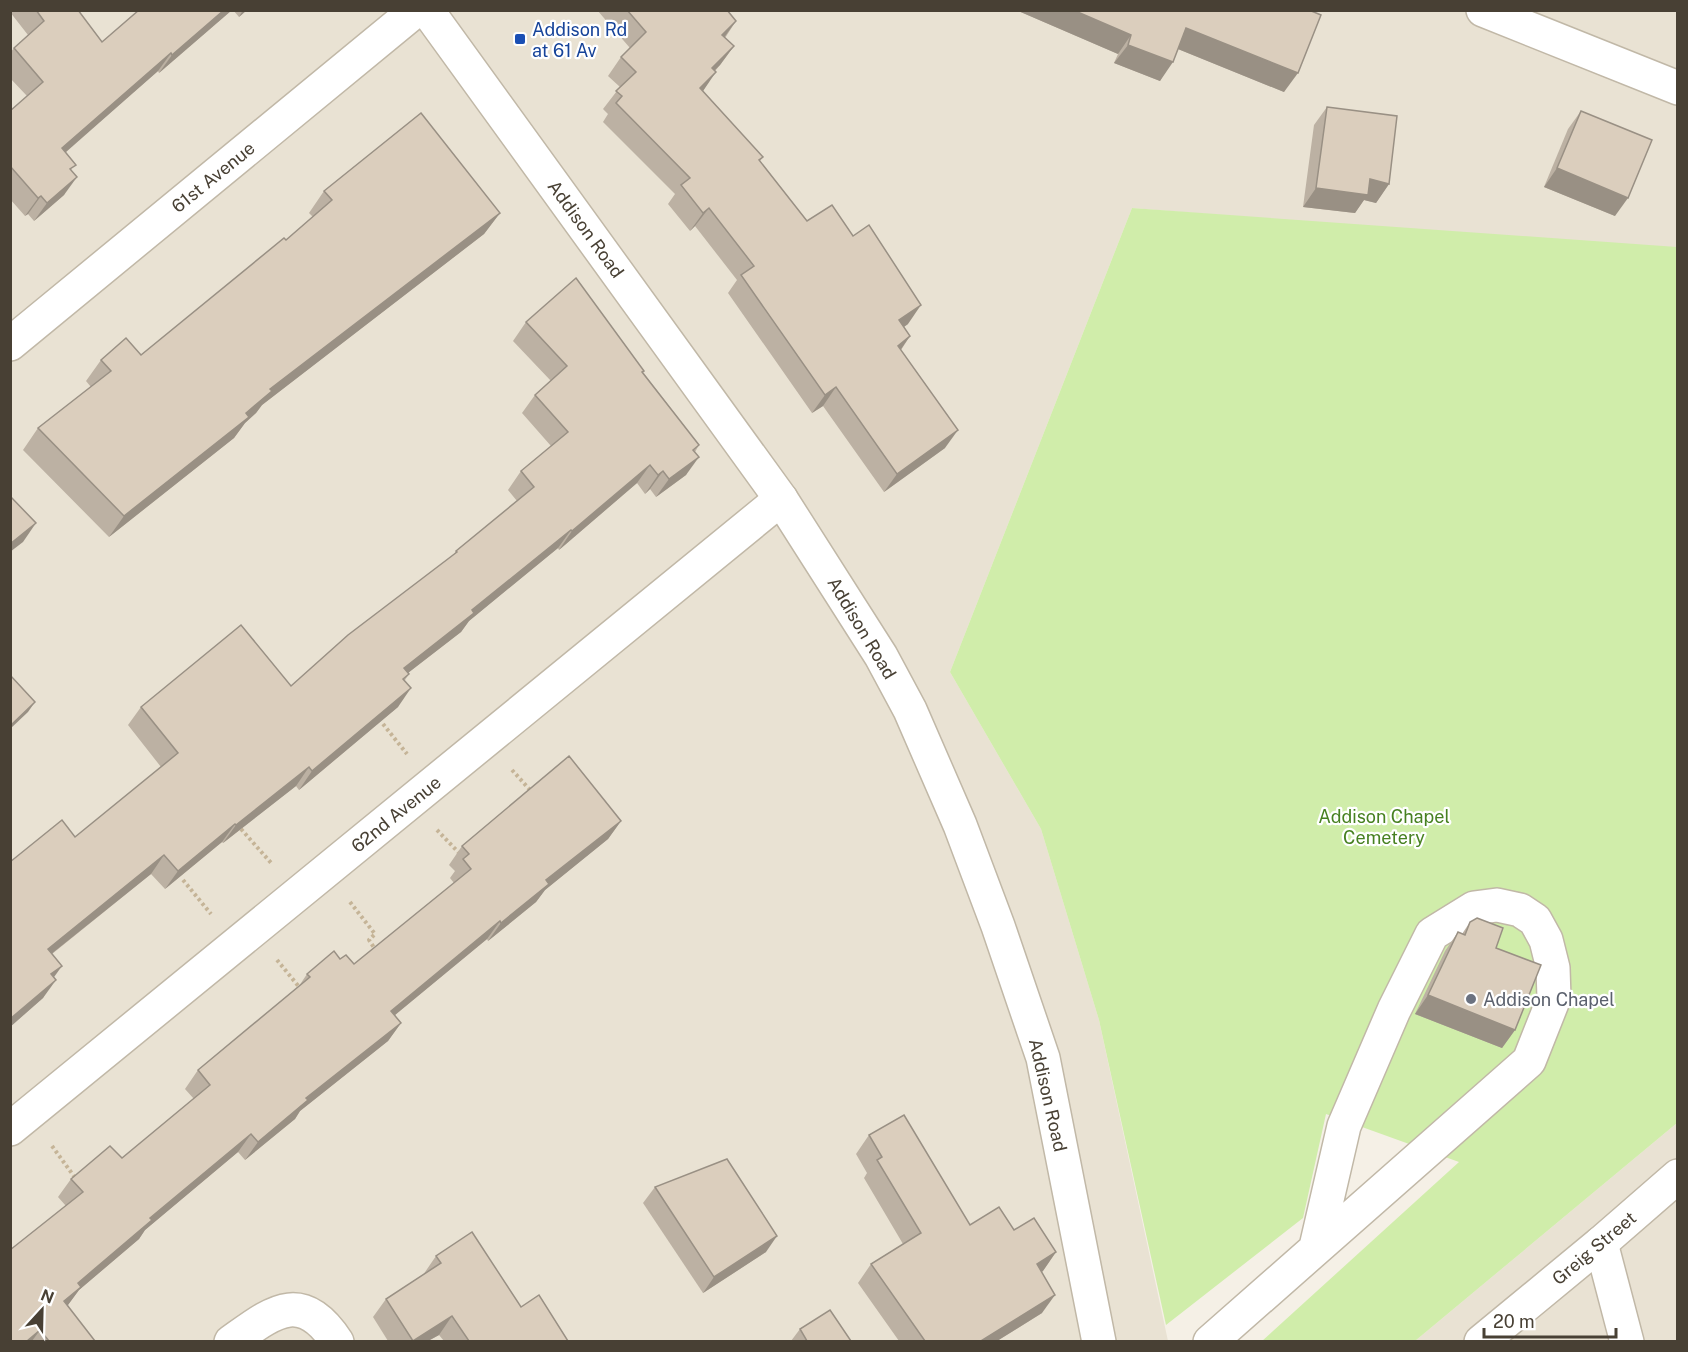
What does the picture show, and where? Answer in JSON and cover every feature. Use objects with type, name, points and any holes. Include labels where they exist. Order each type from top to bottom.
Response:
[{"type":"street","name":"61st Avenue","points":[[10,344],[416,10]]},
{"type":"street","name":"Addison Road","points":[[427,10],[781,499],[880,656],[910,710],[964,835],[1043,1058],[1099,1341]]},
{"type":"street","points":[[1483,10],[1677,88]]},
{"type":"street","name":"62nd Avenue","points":[[10,1129],[781,499]]},
{"type":"street","points":[[1210,1341],[1529,1061],[1554,998],[1553,968],[1546,940],[1535,920],[1520,910],[1497,905],[1474,908],[1432,934],[1394,1010],[1344,1126],[1316,1247]]},
{"type":"street","name":"Greig Street","points":[[1481,1341],[1601,1243],[1677,1176]]},
{"type":"street","points":[[1601,1243],[1627,1341]]},
{"type":"street","points":[[231,1341],[272,1313],[291,1309],[317,1318],[337,1341]]},
{"type":"path","points":[[383,724],[412,760]]},
{"type":"path","points":[[511,769],[533,794]]},
{"type":"path","points":[[241,829],[278,871]]},
{"type":"path","points":[[436,830],[461,855]]},
{"type":"path","points":[[183,880],[217,922]]},
{"type":"path","points":[[349,901],[375,934],[369,940],[377,952]]},
{"type":"path","points":[[271,953],[300,987]]},
{"type":"path","points":[[46,1139],[78,1181]]},
{"type":"shaded area","points":[[10,11],[1677,11],[1677,252],[1132,208],[950,672],[1041,829],[1099,1020],[1168,1341],[11,1341]]},
{"type":"shaded area","points":[[1677,1123],[1677,1341],[1415,1341]]},
{"type":"green space","name":"Addison Chapel Cemetery","points":[[1132,208],[1677,247],[1677,1123],[1415,1341],[1262,1341],[1459,1162],[1326,1114],[1303,1218],[1166,1325],[1099,1020],[1041,829],[950,672]]},
{"type":"building","points":[[36,10],[78,10],[102,42],[139,10],[224,10],[62,148],[76,165],[70,169],[77,177],[47,203],[41,196],[38,198],[10,166],[10,111],[43,82],[14,48],[44,21]]},
{"type":"building","points":[[627,10],[727,10],[736,21],[722,35],[734,46],[712,68],[716,72],[700,88],[763,157],[759,160],[807,221],[832,205],[853,236],[869,225],[921,305],[899,320],[910,336],[898,346],[958,430],[897,474],[836,387],[825,395],[741,275],[754,266],[709,208],[703,213],[681,185],[690,178],[616,103],[622,96],[616,91],[636,72],[621,57],[646,32]]},
{"type":"building","points":[[1073,10],[1309,10],[1321,15],[1298,73],[1186,28],[1173,62],[1128,45],[1131,35]]},
{"type":"building","points":[[1327,107],[1397,116],[1389,184],[1370,179],[1368,195],[1316,188]]},
{"type":"building","points":[[1581,111],[1652,140],[1628,198],[1557,168]]},
{"type":"building","points":[[421,113],[500,213],[270,389],[272,391],[246,413],[249,417],[124,516],[38,428],[111,371],[101,360],[126,338],[141,355],[284,238],[286,240],[332,200],[324,191]]},
{"type":"building","points":[[576,278],[644,371],[642,372],[699,445],[693,450],[699,457],[669,479],[663,471],[658,475],[650,465],[572,531],[472,610],[474,613],[404,668],[409,674],[403,679],[411,688],[312,771],[309,767],[178,871],[164,855],[48,949],[62,966],[51,974],[56,980],[10,1019],[10,862],[62,820],[75,837],[178,753],[141,707],[241,625],[291,686],[348,635],[457,552],[534,487],[521,471],[568,432],[535,395],[567,366],[526,322]]},
{"type":"building","points":[[10,496],[36,523],[10,544]]},
{"type":"building","points":[[10,675],[35,702],[10,726]]},
{"type":"building","points":[[569,756],[621,821],[546,880],[549,884],[501,923],[500,921],[391,1011],[401,1023],[306,1098],[308,1100],[258,1142],[251,1134],[150,1218],[152,1220],[78,1283],[81,1287],[64,1301],[95,1341],[49,1341],[40,1330],[27,1341],[10,1341],[10,1250],[83,1192],[71,1179],[110,1146],[122,1158],[210,1085],[198,1070],[310,977],[307,974],[334,951],[340,959],[346,955],[354,964],[471,869],[463,859],[469,854],[462,846]]},
{"type":"building","name":"Addison Chapel","points":[[1477,918],[1503,928],[1496,948],[1541,965],[1515,1030],[1428,995],[1458,932],[1465,935],[1470,922]]},
{"type":"building","points":[[904,1115],[970,1225],[999,1207],[1014,1230],[1034,1218],[1056,1252],[1037,1264],[1055,1295],[981,1341],[925,1341],[871,1264],[921,1233],[877,1160],[882,1157],[869,1135]]},
{"type":"building","points":[[727,1159],[777,1236],[714,1277],[655,1187]]},
{"type":"building","points":[[472,1232],[521,1307],[539,1295],[568,1341],[469,1341],[452,1316],[413,1341],[386,1299],[441,1263],[436,1256]]},
{"type":"building","points":[[830,1310],[851,1341],[807,1341],[800,1329]]},
{"type":"place","name":"Addison Rd at 61 Av","points":[[520,39]]},
{"type":"place","name":"Addison Chapel","points":[[1471,999]]}]
